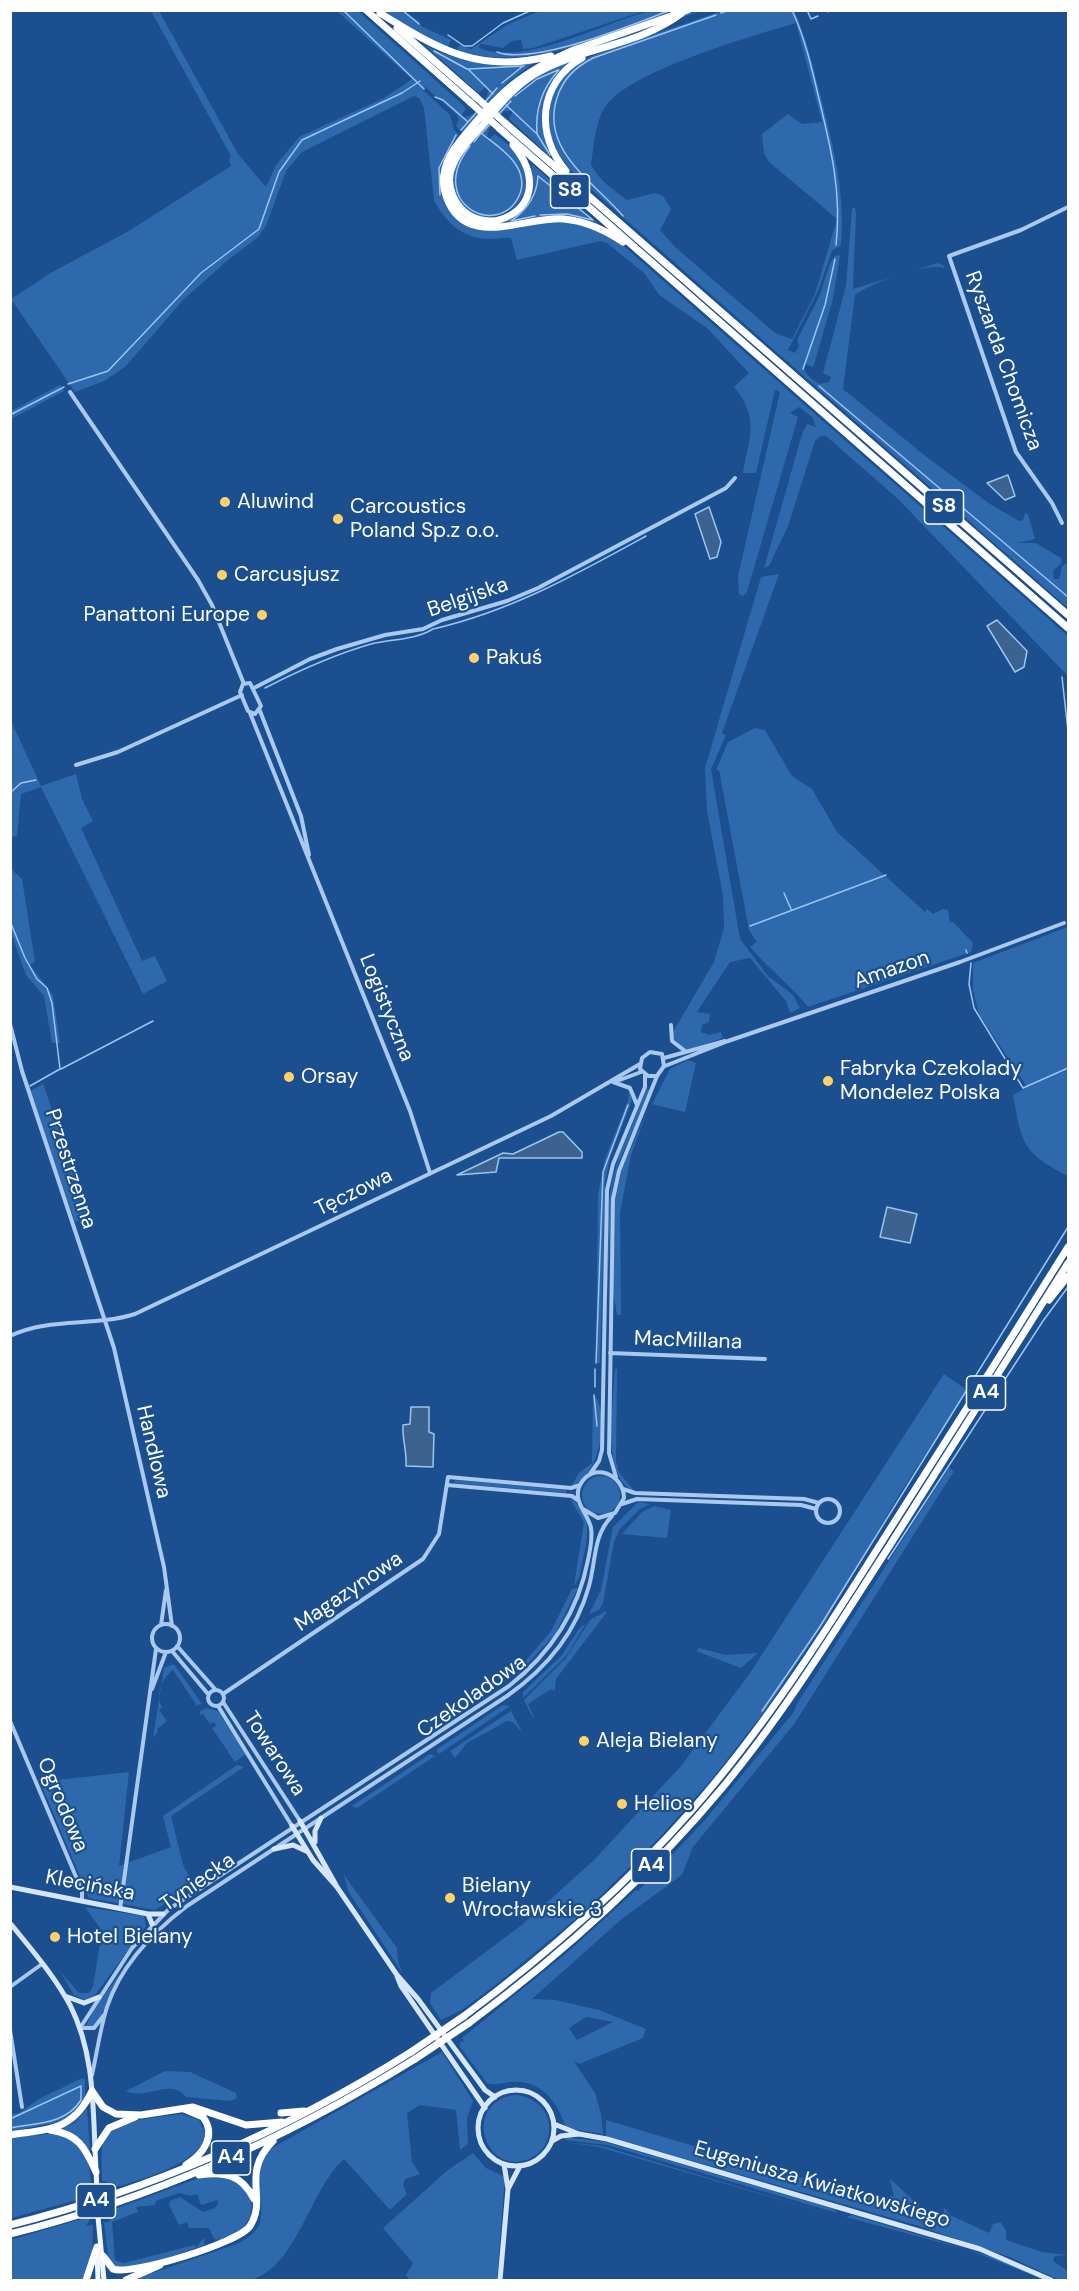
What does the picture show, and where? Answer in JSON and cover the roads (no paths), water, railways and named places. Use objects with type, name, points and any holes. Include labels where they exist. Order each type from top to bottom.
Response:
[{"type":"highway","name":"S8","points":[[366,10],[473,100]]},
{"type":"highway","name":"S8","points":[[379,12],[641,253],[1068,630]]},
{"type":"highway","points":[[379,12],[445,51],[481,60],[527,61],[576,49]]},
{"type":"highway","points":[[502,126],[527,164],[530,189],[522,205],[511,215],[496,220],[481,220],[462,209],[452,193],[450,172],[461,150],[504,100],[526,80],[553,65],[663,27],[685,12]]},
{"type":"highway","points":[[641,253],[604,231],[575,221],[556,219],[499,228],[473,224],[456,212],[445,193],[444,175],[450,156],[505,90],[537,66],[576,49],[685,12]]},
{"type":"highway","points":[[604,48],[579,60],[562,73],[549,95],[544,122],[550,149],[561,165],[615,218]]},
{"type":"highway","name":"S8","points":[[502,126],[615,218],[1068,614]]},
{"type":"highway","name":"A4","points":[[10,2225],[84,2205],[172,2173],[310,2111],[411,2052],[464,2016],[542,1955],[621,1884],[691,1811],[745,1746],[835,1616],[1068,1247]]},
{"type":"highway","name":"A4","points":[[280,2135],[415,2059],[469,2023],[548,1962],[672,1845],[751,1752],[817,1659],[1068,1263]]},
{"type":"highway","points":[[1037,1313],[1068,1276]]},
{"type":"highway","points":[[47,2130],[73,2119],[92,2091],[101,2105],[110,2112],[141,2115]]},
{"type":"highway","points":[[95,2149],[109,2128],[141,2115],[179,2108],[198,2107],[235,2122],[254,2126],[277,2123],[299,2116]]},
{"type":"highway","points":[[172,2173],[201,2153],[209,2136],[203,2117],[188,2109],[179,2108]]},
{"type":"highway","points":[[281,2113],[310,2111]]},
{"type":"highway","points":[[10,2134],[47,2130],[66,2133],[77,2139],[87,2151],[96,2172]]},
{"type":"highway","points":[[103,2256],[109,2266],[119,2271],[174,2259],[222,2244],[243,2234],[253,2220],[257,2165],[263,2153],[280,2135]]},
{"type":"highway","name":"А4","points":[[10,2234],[89,2211],[182,2179],[280,2135]]},
{"type":"highway","points":[[182,2179],[215,2173],[233,2176],[247,2185],[255,2201]]},
{"type":"highway","points":[[86,2280],[97,2247]]},
{"type":"highway","points":[[126,2280],[174,2259]]},
{"type":"main road","points":[[317,1849],[315,1831],[321,1818]]},
{"type":"main road","points":[[300,1821],[337,1887]]},
{"type":"main road","points":[[292,1826],[309,1854],[337,1887],[397,1975],[418,1999],[485,2090],[495,2097]]},
{"type":"main road","points":[[274,1849],[293,1845],[309,1854]]},
{"type":"main road","name":"Klecińska","points":[[10,1887],[148,1914],[164,1914]]},
{"type":"main road","points":[[148,1914],[152,1924]]},
{"type":"main road","points":[[10,1923],[65,1996],[80,2028],[91,2079],[98,2217],[104,2280]]},
{"type":"main road","points":[[397,1975],[400,1986],[484,2108]]},
{"type":"main road","points":[[65,1996],[84,2003],[99,1997]]},
{"type":"main road","points":[[515,2090],[533,2094],[547,2106],[554,2124],[552,2141],[539,2159],[520,2166],[504,2164],[492,2157],[482,2144],[479,2123],[484,2108],[495,2097],[515,2090]]},
{"type":"main road","name":"Eugeniusza Kwiatkowskiego","points":[[554,2124],[579,2134],[616,2142],[900,2224],[1001,2256],[1051,2280]]},
{"type":"main road","name":"Eugeniusza Kwiatkowskiego","points":[[552,2141],[561,2136],[579,2134]]},
{"type":"main road","points":[[500,2280],[508,2189],[504,2164]]},
{"type":"main road","points":[[508,2189],[520,2166]]},
{"type":"main road","points":[[98,2280],[99,2230]]},
{"type":"street","name":"Ryszarda Chomicza","points":[[1062,524],[1052,503],[1016,452],[949,256],[1021,230],[1068,207]]},
{"type":"street","points":[[70,392],[198,580],[212,605],[244,684]]},
{"type":"street","name":"Belgijska","points":[[255,688],[310,659],[337,649],[385,635],[423,629],[442,620],[521,595],[568,573],[726,488],[735,478]]},
{"type":"street","points":[[76,765],[118,752],[242,695],[240,688],[244,684],[251,684],[255,688]]},
{"type":"street","name":"Logistyczna","points":[[255,688],[261,704],[260,711],[303,823],[309,855]]},
{"type":"street","name":"Logistyczna","points":[[242,695],[301,842],[309,855],[416,1126],[430,1173]]},
{"type":"street","points":[[250,713],[260,711]]},
{"type":"street","name":"Amazon","points":[[664,1066],[728,1041],[960,962],[1064,923]]},
{"type":"street","name":"Przestrzenna","points":[[10,1024],[28,1091],[105,1322]]},
{"type":"street","points":[[671,1025],[675,1046],[689,1052]]},
{"type":"street","name":"Amazon","points":[[664,1058],[728,1041]]},
{"type":"street","points":[[579,1501],[580,1484],[590,1475],[599,1461],[602,1450],[607,1190],[613,1164],[646,1084],[640,1064],[643,1056],[651,1052],[662,1054],[664,1066],[657,1076],[619,1171],[614,1192],[611,1225],[609,1460],[623,1488],[635,1493],[804,1498],[819,1503]]},
{"type":"street","name":"Tęczowa","points":[[10,1336],[36,1325],[105,1322],[150,1307],[551,1116],[640,1064]]},
{"type":"street","points":[[614,1081],[643,1073],[657,1076]]},
{"type":"street","points":[[614,1081],[630,1088],[638,1106]]},
{"type":"street","name":"Handlowa","points":[[105,1322],[114,1348],[167,1589],[172,1626]]},
{"type":"street","name":"MacMillana","points":[[610,1353],[765,1359]]},
{"type":"street","points":[[590,1475],[604,1472],[616,1478]]},
{"type":"street","name":"Magazynowa","points":[[224,1694],[423,1559],[439,1534],[448,1477],[571,1488],[580,1484]]},
{"type":"street","points":[[447,1485],[572,1496],[579,1501],[583,1509],[598,1518],[615,1513],[622,1505],[634,1499],[801,1505],[816,1509]]},
{"type":"street","points":[[622,1505],[623,1488]]},
{"type":"street","points":[[696,1495],[696,1501]]},
{"type":"street","points":[[760,1497],[760,1503]]},
{"type":"street","points":[[827,1499],[834,1500],[839,1506],[839,1516],[832,1522],[825,1522],[817,1517],[816,1509],[819,1503],[827,1499]]},
{"type":"street","name":"Czekoladowa","points":[[292,1826],[509,1686],[540,1659],[568,1618],[582,1584],[592,1532],[583,1509]]},
{"type":"street","name":"Czekoladowa","points":[[305,1829],[507,1696],[545,1665],[568,1635],[580,1612],[590,1585],[600,1534],[615,1513]]},
{"type":"street","name":"Handlowa","points":[[161,1625],[167,1589]]},
{"type":"street","points":[[120,1909],[152,1689],[156,1649],[152,1634],[161,1625],[172,1626],[179,1637],[177,1646],[168,1651],[152,1689]]},
{"type":"street","points":[[156,1649],[168,1651],[208,1694],[209,1703],[218,1706],[223,1702],[224,1694],[215,1689],[177,1646]]},
{"type":"street","points":[[208,1694],[215,1689]]},
{"type":"street","name":"Towarowa","points":[[223,1702],[300,1821]]},
{"type":"street","name":"Towarowa","points":[[218,1706],[292,1826]]},
{"type":"street","name":"Ogrodowa","points":[[10,1721],[82,1891],[82,1901]]},
{"type":"street","name":"Tyniecka","points":[[80,2028],[132,1948],[152,1924],[292,1826]]},
{"type":"street","name":"Tyniecka","points":[[91,2079],[105,2015],[120,1978],[155,1932],[187,1906],[305,1829]]},
{"type":"street","points":[[10,1987],[42,1964]]},
{"type":"street","points":[[80,2028],[94,2028],[105,2015]]},
{"type":"street","points":[[10,2030],[22,2107]]},
{"type":"waterway","points":[[343,10],[424,89]]},
{"type":"waterway","points":[[402,10],[419,24]]},
{"type":"waterway","points":[[448,35],[464,46],[472,46],[503,23],[532,10]]},
{"type":"waterway","points":[[497,52],[514,55],[559,49],[671,10]]},
{"type":"waterway","points":[[721,13],[729,10]]},
{"type":"waterway","points":[[792,10],[808,54],[831,153],[838,208],[836,245]]},
{"type":"waterway","points":[[807,10],[811,19],[818,16]]},
{"type":"waterway","points":[[623,216],[573,164],[563,149],[556,134],[554,117],[560,91],[571,74],[593,58],[716,15]]},
{"type":"waterway","points":[[434,51],[467,69]]},
{"type":"waterway","points":[[502,83],[523,66]]},
{"type":"waterway","points":[[493,94],[468,69],[524,66]]},
{"type":"waterway","points":[[515,96],[537,79],[558,70]]},
{"type":"waterway","points":[[537,134],[537,116],[541,99],[548,84],[559,70]]},
{"type":"waterway","points":[[68,384],[108,371],[201,273],[259,229],[279,172],[302,140],[402,93],[420,81]]},
{"type":"waterway","points":[[485,102],[497,88]]},
{"type":"waterway","points":[[435,97],[443,100],[468,122]]},
{"type":"waterway","points":[[498,115],[511,101]]},
{"type":"waterway","points":[[506,105],[537,134],[550,155]]},
{"type":"waterway","points":[[461,130],[476,113]]},
{"type":"waterway","points":[[482,133],[491,123]]},
{"type":"waterway","points":[[470,146],[458,166],[456,184],[460,198],[470,209],[482,215],[496,215],[509,209],[519,196],[521,188],[522,180],[518,169],[505,152],[481,133],[474,142]]},
{"type":"waterway","points":[[440,195],[439,168],[456,135]]},
{"type":"waterway","points":[[535,216],[511,221],[530,202],[536,190],[538,176],[593,220],[567,214],[540,215]]},
{"type":"waterway","points":[[803,369],[825,305],[835,259]]},
{"type":"waterway","points":[[819,386],[1068,597]]},
{"type":"waterway","points":[[10,415],[64,387]]},
{"type":"waterway","points":[[265,688],[343,653],[371,644],[426,633],[516,602],[646,536]]},
{"type":"waterway","points":[[1062,677],[1068,731]]},
{"type":"waterway","points":[[10,793],[21,783],[36,780]]},
{"type":"waterway","points":[[750,926],[886,875]]},
{"type":"waterway","points":[[784,893],[791,909]]},
{"type":"waterway","points":[[10,921],[25,958],[37,979],[47,988],[52,1003],[60,1069],[30,1086]]},
{"type":"waterway","points":[[971,963],[969,984],[974,1008],[1023,1088],[1068,1068]]},
{"type":"waterway","points":[[61,1069],[153,1021]]},
{"type":"waterway","points":[[596,1363],[603,1172],[628,1105]]},
{"type":"waterway","points":[[762,1711],[819,1628],[1068,1227]]},
{"type":"waterway","points":[[888,1559],[1043,1321],[1068,1287]]},
{"type":"waterway","points":[[595,1369],[595,1387]]},
{"type":"waterway","points":[[594,1395],[597,1426]]},
{"type":"waterway","points":[[10,2119],[81,2086],[81,2100],[67,2114],[50,2121],[10,2128]]},
{"type":"place","name":"Aluwind","points":[[225,502]]},
{"type":"place","name":"Carcoustics Poland Sp.z o.o.","points":[[338,519]]},
{"type":"place","name":"Carcusjusz","points":[[222,575]]},
{"type":"place","name":"Panattoni Europe","points":[[262,615]]},
{"type":"place","name":"Pakuś","points":[[474,658]]},
{"type":"place","name":"Orsay","points":[[289,1077]]},
{"type":"place","name":"Fabryka Czekolady Mondelez Polska","points":[[828,1081]]},
{"type":"place","name":"Aleja Bielany","points":[[584,1741]]},
{"type":"place","name":"Helios","points":[[622,1804]]},
{"type":"place","name":"Bielany Wrocławskie 3","points":[[450,1898]]},
{"type":"place","name":"Hotel Bielany","points":[[55,1937]]}]
